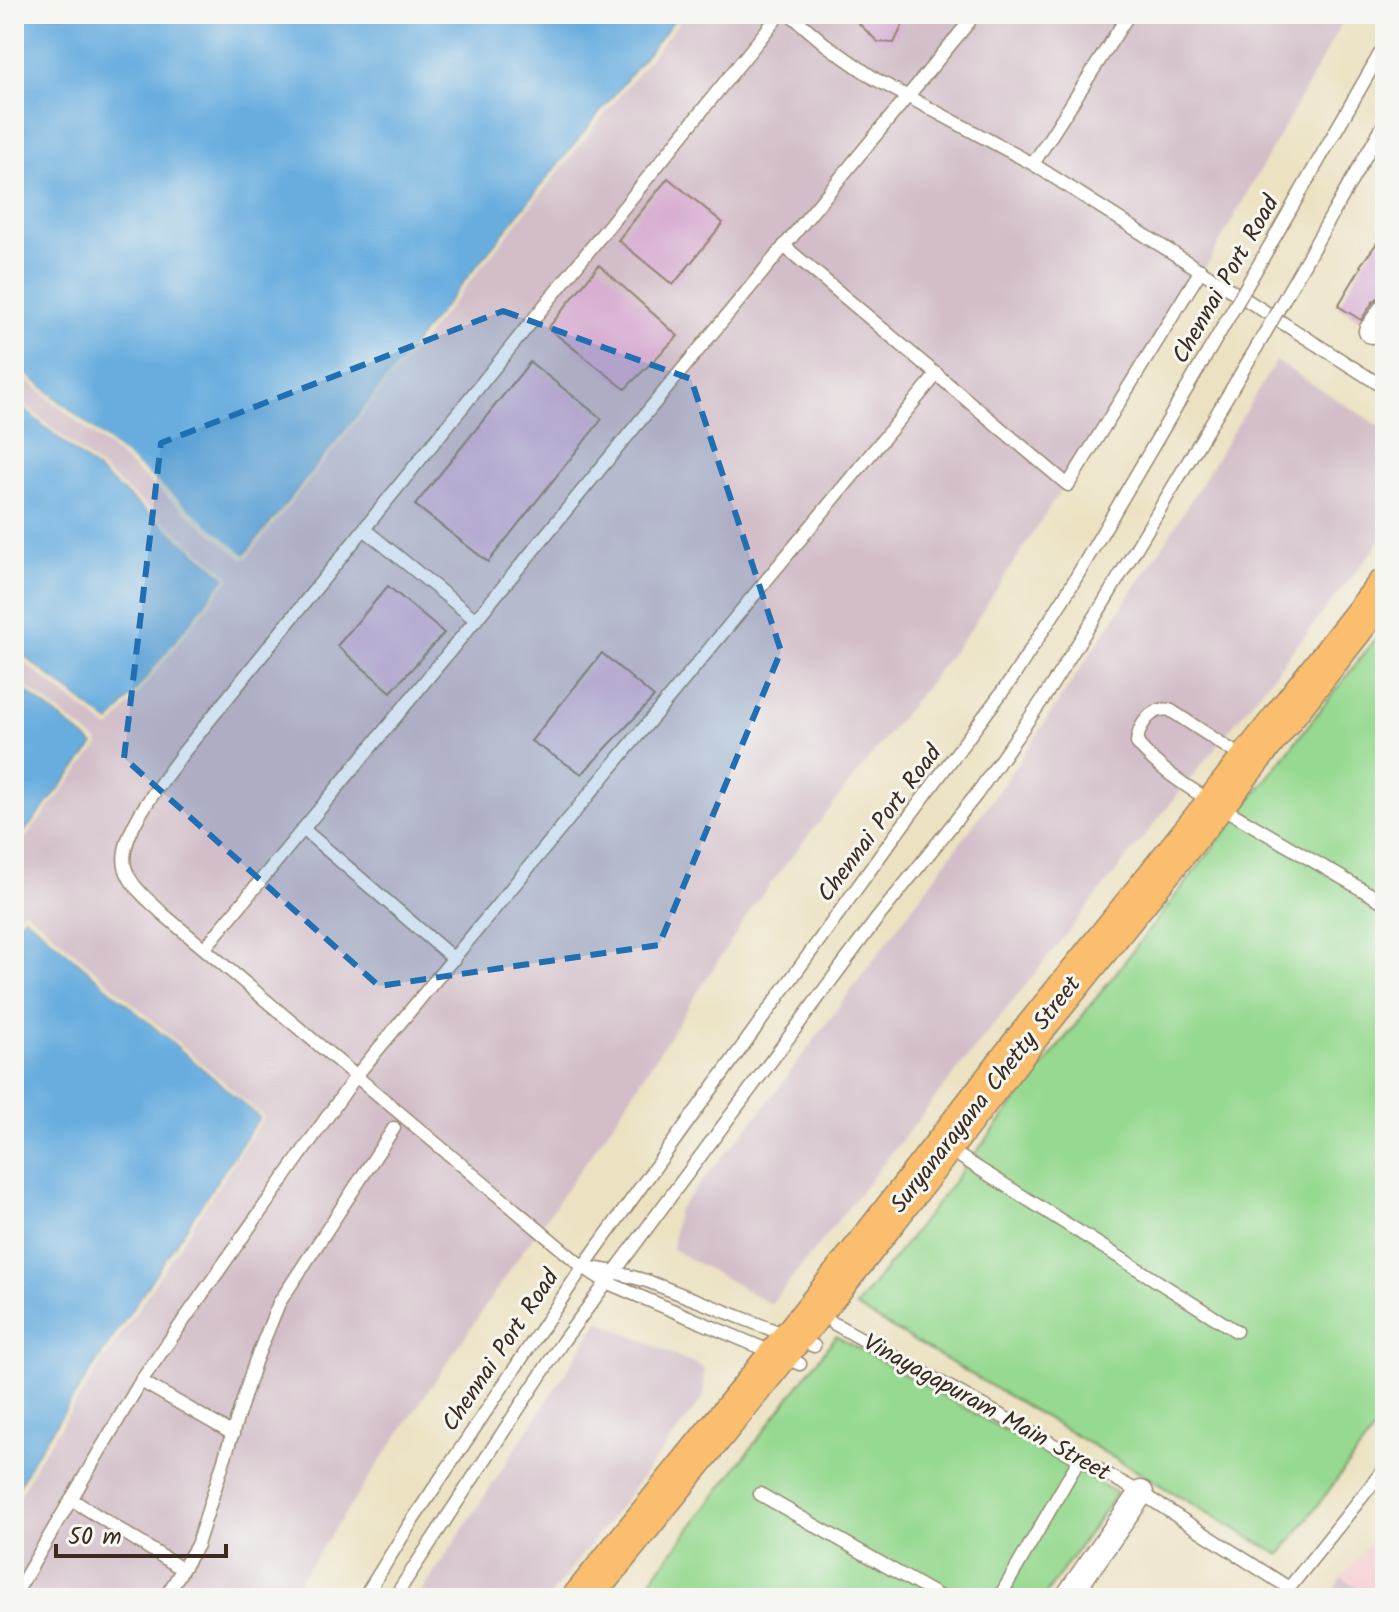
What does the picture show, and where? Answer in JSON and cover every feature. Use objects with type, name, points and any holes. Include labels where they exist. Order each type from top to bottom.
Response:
[{"type":"main road","name":"Suryanarayana Chetty Street","points":[[582,1598],[804,1345],[1118,958],[1224,808],[1249,761],[1385,588]]},
{"type":"main road","name":"Suryanarayana Chetty Street","points":[[612,1598],[804,1345],[863,1250],[1023,1043],[1385,619]]},
{"type":"street","name":"Vinayagapuram Main Street","points":[[1067,1598],[1141,1493]]},
{"type":"lane","points":[[780,14],[183,753],[150,799],[127,841],[124,856],[125,870],[133,883],[163,914],[583,1267],[804,1345]]},
{"type":"lane","points":[[790,14],[853,65],[1033,164],[1385,388]]},
{"type":"lane","points":[[1033,164],[1129,14]]},
{"type":"lane","points":[[205,948],[969,22]]},
{"type":"lane","name":"Chennai Port Road","points":[[364,1598],[410,1524],[583,1267],[1011,680],[1064,598],[1385,45]]},
{"type":"lane","name":"Chennai Port Road","points":[[394,1598],[555,1354],[610,1277],[876,920],[976,795],[1043,699],[1261,340],[1385,122]]},
{"type":"lane","points":[[784,246],[1068,485],[1201,270]]},
{"type":"lane","points":[[14,1596],[141,1381],[356,1076],[937,374]]},
{"type":"lane","points":[[364,529],[476,620]]},
{"type":"lane","points":[[1249,761],[1170,710],[1162,708],[1156,710],[1137,734],[1137,743],[1144,752],[1175,777],[1385,903]]},
{"type":"lane","points":[[303,829],[454,959]]},
{"type":"lane","points":[[165,1598],[197,1545],[255,1362],[279,1303],[394,1128]]},
{"type":"lane","points":[[959,1156],[1236,1331]]},
{"type":"lane","points":[[610,1277],[647,1281],[804,1345]]},
{"type":"lane","name":"Vinayagapuram Main Street","points":[[804,1345],[1080,1458],[1141,1493],[1289,1588],[1385,1468]]},
{"type":"lane","points":[[141,1381],[233,1434]]},
{"type":"lane","points":[[999,1598],[1080,1458]]},
{"type":"lane","points":[[760,1494],[942,1598]]},
{"type":"lane","points":[[71,1499],[182,1569]]},
{"type":"highlighted area","points":[[503,311],[691,379],[781,651],[659,945],[379,986],[124,758],[161,443]]},
{"type":"shaded area","points":[[680,14],[1347,14],[1209,262],[970,630],[754,905],[618,1116],[288,1598],[14,1598],[14,1497],[33,1460],[23,915],[14,926],[14,846],[95,745],[14,681],[14,649],[110,724],[226,577],[14,400],[14,364],[245,555]]},
{"type":"shaded area","points":[[1276,361],[1385,430],[1385,535],[771,1304],[672,1249],[677,1211],[766,1105],[1005,782],[1164,544]]},
{"type":"shaded area","points":[[599,1321],[704,1368],[704,1397],[549,1598],[418,1598]]},
{"type":"shaded area","points":[[1385,1522],[1385,1598],[1374,1598],[1342,1578]]},
{"type":"shaded area","points":[[1342,1578],[1374,1598],[1329,1598]]},
{"type":"green space","points":[[1385,630],[1385,1416],[1280,1555],[856,1307]]},
{"type":"green space","points":[[836,1336],[1117,1493],[1043,1598],[654,1598],[642,1592]]},
{"type":"water","points":[[14,14],[680,14],[244,556],[14,364]]},
{"type":"water","points":[[14,400],[226,577],[110,724],[14,649]]},
{"type":"water","points":[[14,681],[95,745],[14,846]]},
{"type":"water","points":[[24,915],[260,1117],[33,1460],[14,1497],[14,926]]},
{"type":"pier","points":[[680,14],[684,14],[683,17],[246,559],[242,559],[14,369],[14,364],[245,555]]},
{"type":"pier","points":[[14,396],[230,576],[111,728],[14,655],[14,649],[110,724],[226,577],[14,400]]},
{"type":"pier","points":[[14,677],[99,745],[14,850],[14,846],[95,745],[14,681]]},
{"type":"pier","points":[[22,911],[37,920],[264,1117],[14,1501],[33,1460],[260,1117],[24,915],[14,926],[14,920]]},
{"type":"building","points":[[849,14],[908,14],[894,43],[878,42]]},
{"type":"building","points":[[668,178],[723,223],[673,285],[618,240]]},
{"type":"building","points":[[1385,232],[1385,296],[1373,302],[1361,320],[1338,306],[1360,266]]},
{"type":"building","points":[[599,265],[678,336],[625,389],[548,328]]},
{"type":"building","points":[[530,362],[602,419],[488,562],[415,505]]},
{"type":"building","points":[[388,586],[444,633],[391,692],[337,646]]},
{"type":"building","points":[[602,653],[654,697],[582,774],[531,741]]}]
